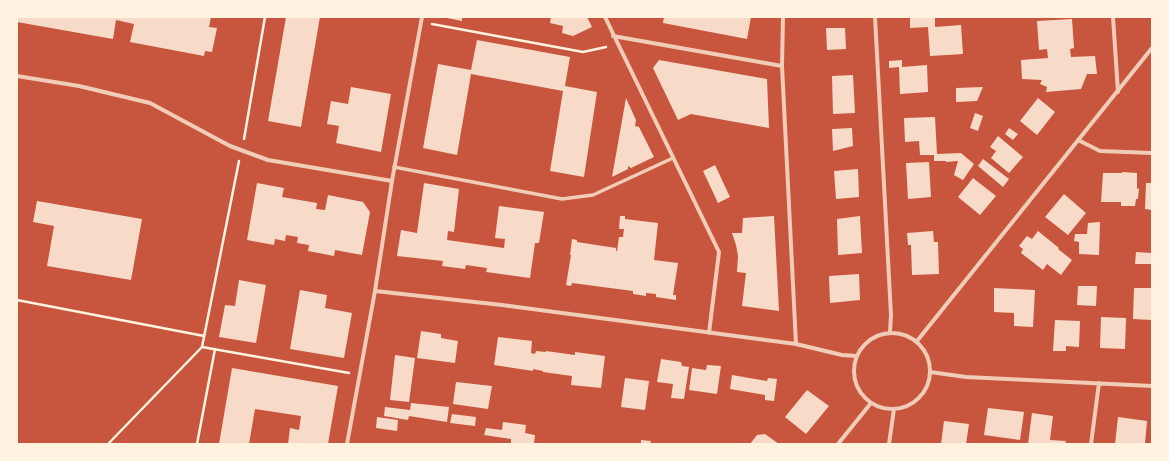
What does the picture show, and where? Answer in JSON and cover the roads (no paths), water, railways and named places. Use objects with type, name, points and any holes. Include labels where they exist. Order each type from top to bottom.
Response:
[{"type":"street","points":[[347,444],[375,292],[394,167],[422,17]]},
{"type":"street","points":[[605,17],[719,252],[709,333]]},
{"type":"street","points":[[783,17],[782,66],[796,344]]},
{"type":"street","points":[[875,17],[891,315],[890,332]]},
{"type":"street","points":[[1113,17],[1118,92]]},
{"type":"street","points":[[613,36],[782,66]]},
{"type":"street","points":[[917,341],[1152,48]]},
{"type":"street","points":[[17,76],[79,86],[150,103],[230,146],[268,160],[392,181]]},
{"type":"street","points":[[1078,140],[1100,151],[1152,153]]},
{"type":"street","points":[[394,167],[562,199],[593,195],[673,158]]},
{"type":"street","points":[[375,292],[502,305],[796,344],[842,355],[856,356]]},
{"type":"street","points":[[890,332],[908,336],[917,341],[929,360],[930,372],[928,383],[923,393],[916,401],[905,407],[894,409],[882,408],[871,403],[861,394],[855,382],[853,369],[856,356],[861,347],[869,339],[879,334],[890,332]]},
{"type":"street","points":[[930,372],[966,377],[1152,386]]},
{"type":"street","points":[[1091,444],[1099,384]]},
{"type":"street","points":[[838,444],[871,403]]},
{"type":"street","points":[[889,444],[894,409]]}]
